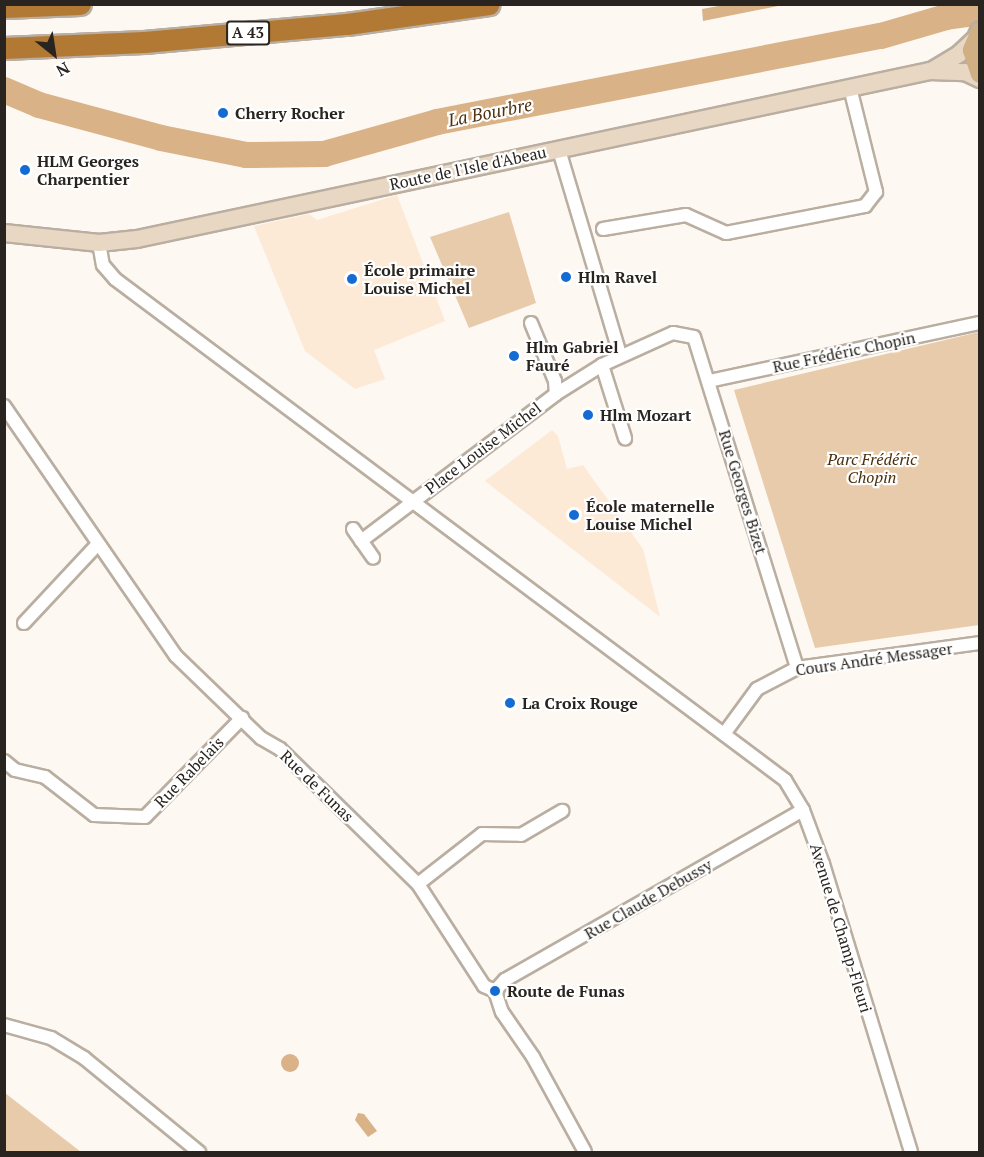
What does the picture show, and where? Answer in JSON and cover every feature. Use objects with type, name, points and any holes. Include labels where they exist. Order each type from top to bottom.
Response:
[{"type":"highway","points":[[4,7],[80,4]]},
{"type":"highway","name":"A 43","points":[[4,48],[144,42],[300,28],[489,4]]},
{"type":"main road","points":[[977,35],[973,61],[980,77]]},
{"type":"street","name":"Route de l'Isle d'Abeau","points":[[930,71],[959,54],[977,35]]},
{"type":"street","name":"Route de l'Isle d'Abeau","points":[[4,233],[99,243],[192,228],[930,71],[964,72],[980,77]]},
{"type":"street","points":[[603,229],[686,215],[726,233],[865,206],[876,192],[850,88]]},
{"type":"street","points":[[559,150],[620,356]]},
{"type":"street","name":"Avenue de Champ-Fleuri","points":[[99,243],[103,265],[115,279],[361,460],[411,501],[785,780],[803,810],[823,864],[911,1152]]},
{"type":"street","points":[[531,323],[555,381],[555,394]]},
{"type":"street","name":"Rue Frédéric Chopin","points":[[708,381],[980,323]]},
{"type":"street","name":"Place Louise Michel","points":[[361,541],[555,394],[602,365],[673,333]]},
{"type":"street","name":"Rue Georges Bizet","points":[[673,333],[694,337],[796,668]]},
{"type":"street","points":[[602,365],[625,438]]},
{"type":"street","name":"Rue de Funas","points":[[4,406],[176,656],[261,738],[280,749],[418,884],[484,986],[495,991],[502,1012],[533,1057],[585,1152]]},
{"type":"street","points":[[353,530],[373,558]]},
{"type":"street","points":[[24,623],[98,544]]},
{"type":"street","name":"Cours André Messager","points":[[724,734],[757,689],[796,668],[980,644]]},
{"type":"street","name":"Rue Rabelais","points":[[4,761],[15,770],[45,777],[94,815],[144,817],[242,718]]},
{"type":"street","name":"Rue Claude Debussy","points":[[495,991],[505,980],[803,810]]},
{"type":"street","points":[[418,884],[482,834],[521,835],[562,812]]},
{"type":"street","points":[[4,1025],[51,1038],[84,1058],[199,1152]]},
{"type":"shaded area","points":[[724,5],[783,5],[703,21],[702,9]]},
{"type":"shaded area","name":"École primaire Louise Michel","points":[[397,195],[445,321],[374,350],[385,379],[355,389],[305,351],[254,226],[309,214],[317,220]]},
{"type":"shaded area","name":"École maternelle Louise Michel","points":[[552,430],[558,436],[567,469],[583,465],[643,549],[660,617],[485,481]]},
{"type":"shaded area","points":[[290,1054],[296,1057],[299,1063],[296,1069],[290,1072],[284,1069],[281,1063],[284,1057]]},
{"type":"shaded area","points":[[358,1113],[364,1114],[377,1131],[368,1137],[355,1120]]},
{"type":"green space","points":[[509,212],[536,303],[469,328],[430,237]]},
{"type":"green space","name":"Parc Frédéric Chopin","points":[[979,332],[979,625],[815,648],[734,390]]},
{"type":"green space","points":[[5,1093],[81,1152],[5,1152]]},
{"type":"waterway","name":"La Bourbre","points":[[4,90],[39,105],[161,138],[246,155],[324,154],[437,122],[881,36],[946,17],[980,12]]},
{"type":"place","name":"Cherry Rocher","points":[[223,113]]},
{"type":"place","name":"HLM Georges Charpentier","points":[[25,170]]},
{"type":"place","name":"Hlm Ravel","points":[[566,277]]},
{"type":"place","name":"École primaire Louise Michel","points":[[352,279]]},
{"type":"place","name":"Hlm Gabriel Fauré","points":[[514,356]]},
{"type":"place","name":"Hlm Mozart","points":[[588,415]]},
{"type":"place","name":"École maternelle Louise Michel","points":[[574,515]]},
{"type":"place","name":"La Croix Rouge","points":[[510,703]]},
{"type":"place","name":"Route de Funas","points":[[495,991]]}]
